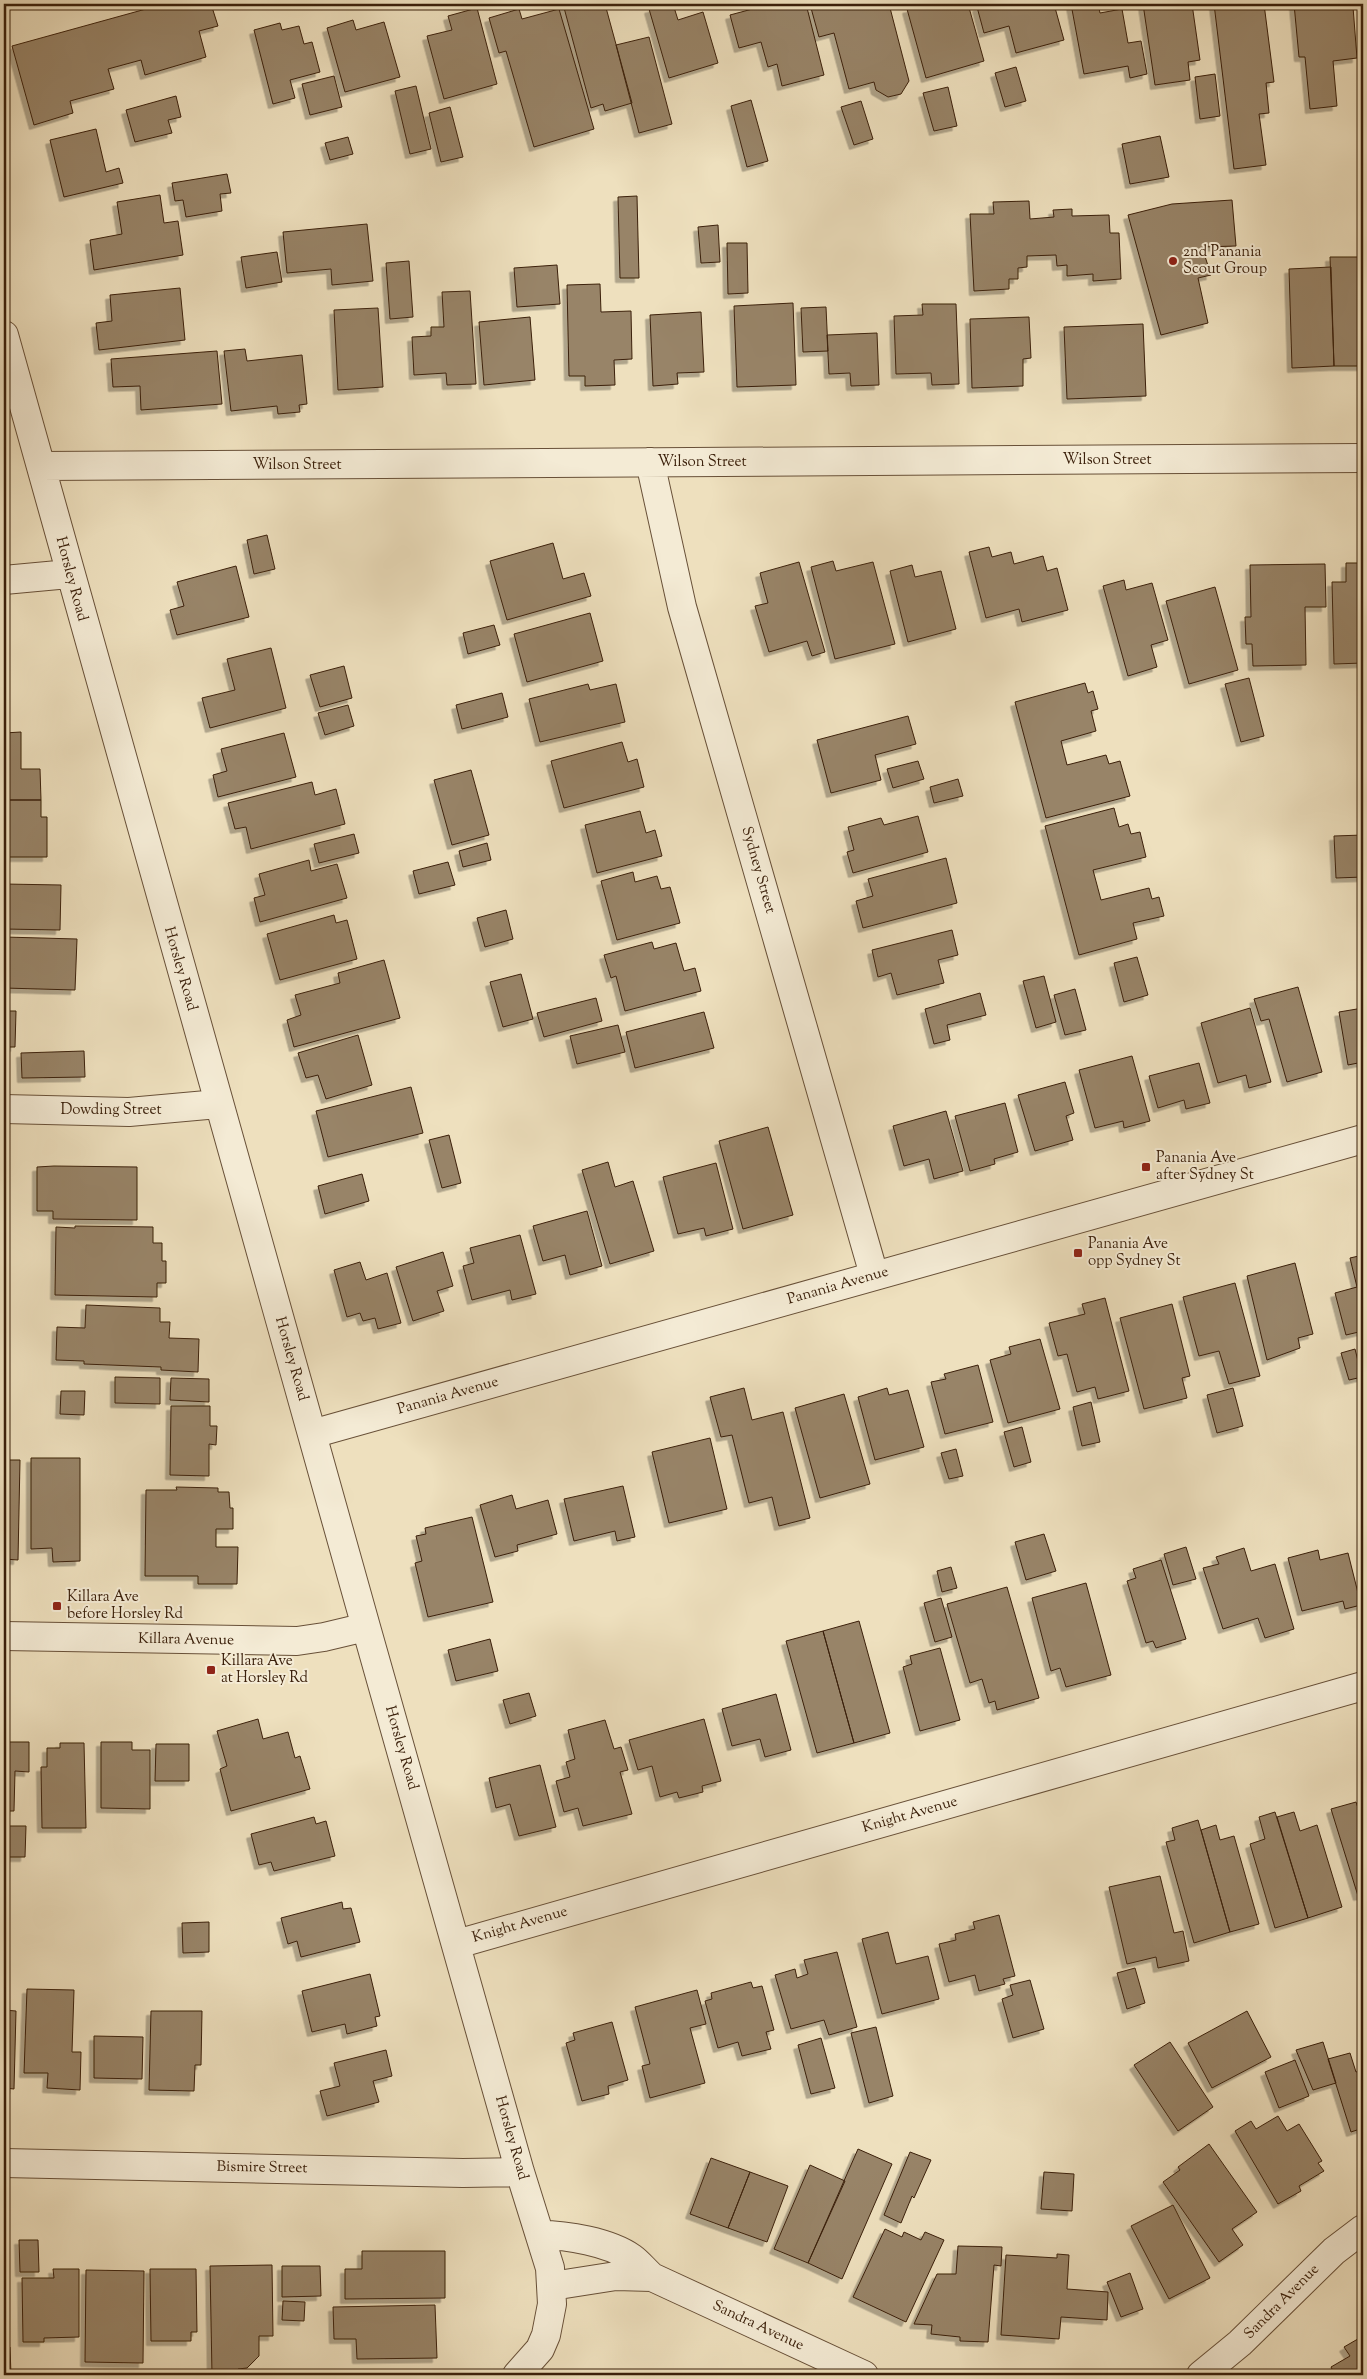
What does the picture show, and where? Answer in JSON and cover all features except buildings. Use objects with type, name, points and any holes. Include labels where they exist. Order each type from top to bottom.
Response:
[{"type":"street","name":"Horsley Road","points":[[4,335],[218,1104],[520,2172],[550,2268],[552,2304],[546,2335],[540,2349],[517,2375]]},
{"type":"street","name":"Wilson Street","points":[[41,466],[1363,458]]},
{"type":"street","name":"Sydney Street","points":[[650,462],[682,606],[874,1275]]},
{"type":"street","points":[[4,580],[69,574]]},
{"type":"street","name":"Dowding Street","points":[[4,1109],[129,1112],[218,1104]]},
{"type":"street","name":"Panania Avenue","points":[[312,1434],[1363,1139]]},
{"type":"street","name":"Killara Avenue","points":[[4,1636],[297,1641],[366,1627]]},
{"type":"street","name":"Knight Avenue","points":[[457,1944],[1363,1686]]},
{"type":"street","name":"Bismire Street","points":[[4,2162],[463,2173],[520,2172]]},
{"type":"street","name":"Sandra Avenue","points":[[1201,2375],[1240,2343],[1334,2251],[1363,2229]]},
{"type":"street","name":"Sandra Avenue","points":[[540,2235],[573,2237],[608,2248],[631,2258],[652,2277],[864,2375]]},
{"type":"street","name":"Sandra Avenue","points":[[552,2286],[616,2276],[652,2277]]},
{"type":"place","name":"2nd Panania Scout Group","points":[[1173,261]]},
{"type":"place","name":"Panania Ave after Sydney St","points":[[1146,1167]]},
{"type":"place","name":"Panania Ave opp Sydney St","points":[[1078,1253]]},
{"type":"place","name":"Killara Ave before Horsley Rd","points":[[57,1606]]},
{"type":"place","name":"Killara Ave at Horsley Rd","points":[[211,1670]]}]
